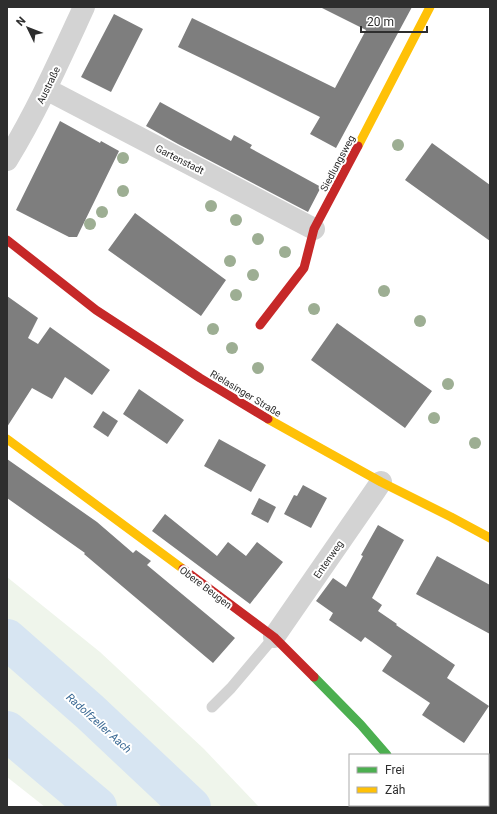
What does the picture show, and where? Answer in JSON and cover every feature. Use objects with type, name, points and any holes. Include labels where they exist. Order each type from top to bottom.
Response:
[{"type":"street","name":"Siedlungsweg","points":[[260,325],[304,268],[314,229],[430,7]]},
{"type":"street","name":"Austraße","points":[[10,148],[46,89],[80,8]]},
{"type":"street","name":"Gartenstadt","points":[[46,89],[314,229]]},
{"type":"street","name":"Rielasinger Straße","points":[[7,240],[96,310],[200,378],[269,420],[381,482],[490,538]]},
{"type":"street","name":"Obere Beugen","points":[[7,439],[274,637],[361,725],[386,754]]},
{"type":"street","name":"Entenweg","points":[[274,637],[381,482]]},
{"type":"lane","points":[[212,707],[231,688],[274,637]]},
{"type":"shaded area","points":[[7,577],[100,652],[204,749],[259,807],[45,807],[7,777]]},
{"type":"building","points":[[320,7],[412,7],[336,148],[310,134],[320,117],[178,47],[192,18],[335,88],[366,30]]},
{"type":"building","points":[[114,14],[143,29],[111,92],[81,77]]},
{"type":"building","points":[[160,102],[231,141],[234,135],[252,145],[250,148],[321,187],[308,212],[146,126]]},
{"type":"building","points":[[60,121],[100,143],[101,141],[119,151],[77,237],[69,237],[16,210]]},
{"type":"building","points":[[432,143],[490,185],[490,241],[405,180]]},
{"type":"building","points":[[135,213],[226,280],[201,316],[108,250]]},
{"type":"building","points":[[7,296],[38,318],[28,338],[38,344],[50,327],[110,370],[92,395],[65,377],[52,399],[32,388],[7,427]]},
{"type":"building","points":[[337,323],[432,391],[405,428],[311,360]]},
{"type":"building","points":[[139,389],[184,420],[167,444],[123,414]]},
{"type":"building","points":[[103,411],[118,421],[108,437],[93,427]]},
{"type":"building","points":[[219,439],[266,465],[251,492],[204,466]]},
{"type":"building","points":[[7,459],[97,522],[133,553],[136,550],[151,561],[147,565],[235,638],[213,663],[84,554],[85,553],[7,498]]},
{"type":"building","points":[[303,485],[327,498],[311,528],[284,514],[294,495],[297,496]]},
{"type":"building","points":[[259,498],[276,507],[268,523],[251,514]]},
{"type":"building","points":[[165,514],[217,556],[228,542],[246,556],[257,542],[283,562],[250,604],[152,531]]},
{"type":"building","points":[[378,525],[404,540],[372,598],[382,605],[378,611],[455,665],[447,678],[489,706],[464,743],[422,715],[430,703],[382,671],[392,656],[365,637],[361,642],[329,620],[333,613],[316,601],[333,578],[346,587],[363,556],[361,555]]},
{"type":"building","points":[[437,556],[490,585],[490,634],[416,594]]},
{"type":"waterway","name":"Radolfzeller Aach","points":[[7,639],[90,712],[191,807]]},
{"type":"waterway","points":[[7,731],[97,807]]},
{"type":"traffic: fast","points":[[314,677],[361,725],[386,754]]},
{"type":"traffic: slow","points":[[358,146],[430,7]]},
{"type":"traffic: slow","points":[[268,419],[381,482],[490,538]]},
{"type":"traffic: slow","points":[[7,439],[183,569]]},
{"type":"traffic: jam","points":[[260,325],[304,268],[314,229],[358,146]]},
{"type":"traffic: jam","points":[[7,240],[96,310],[200,378],[268,419]]},
{"type":"traffic: jam","points":[[183,569],[274,637],[314,677]]}]
